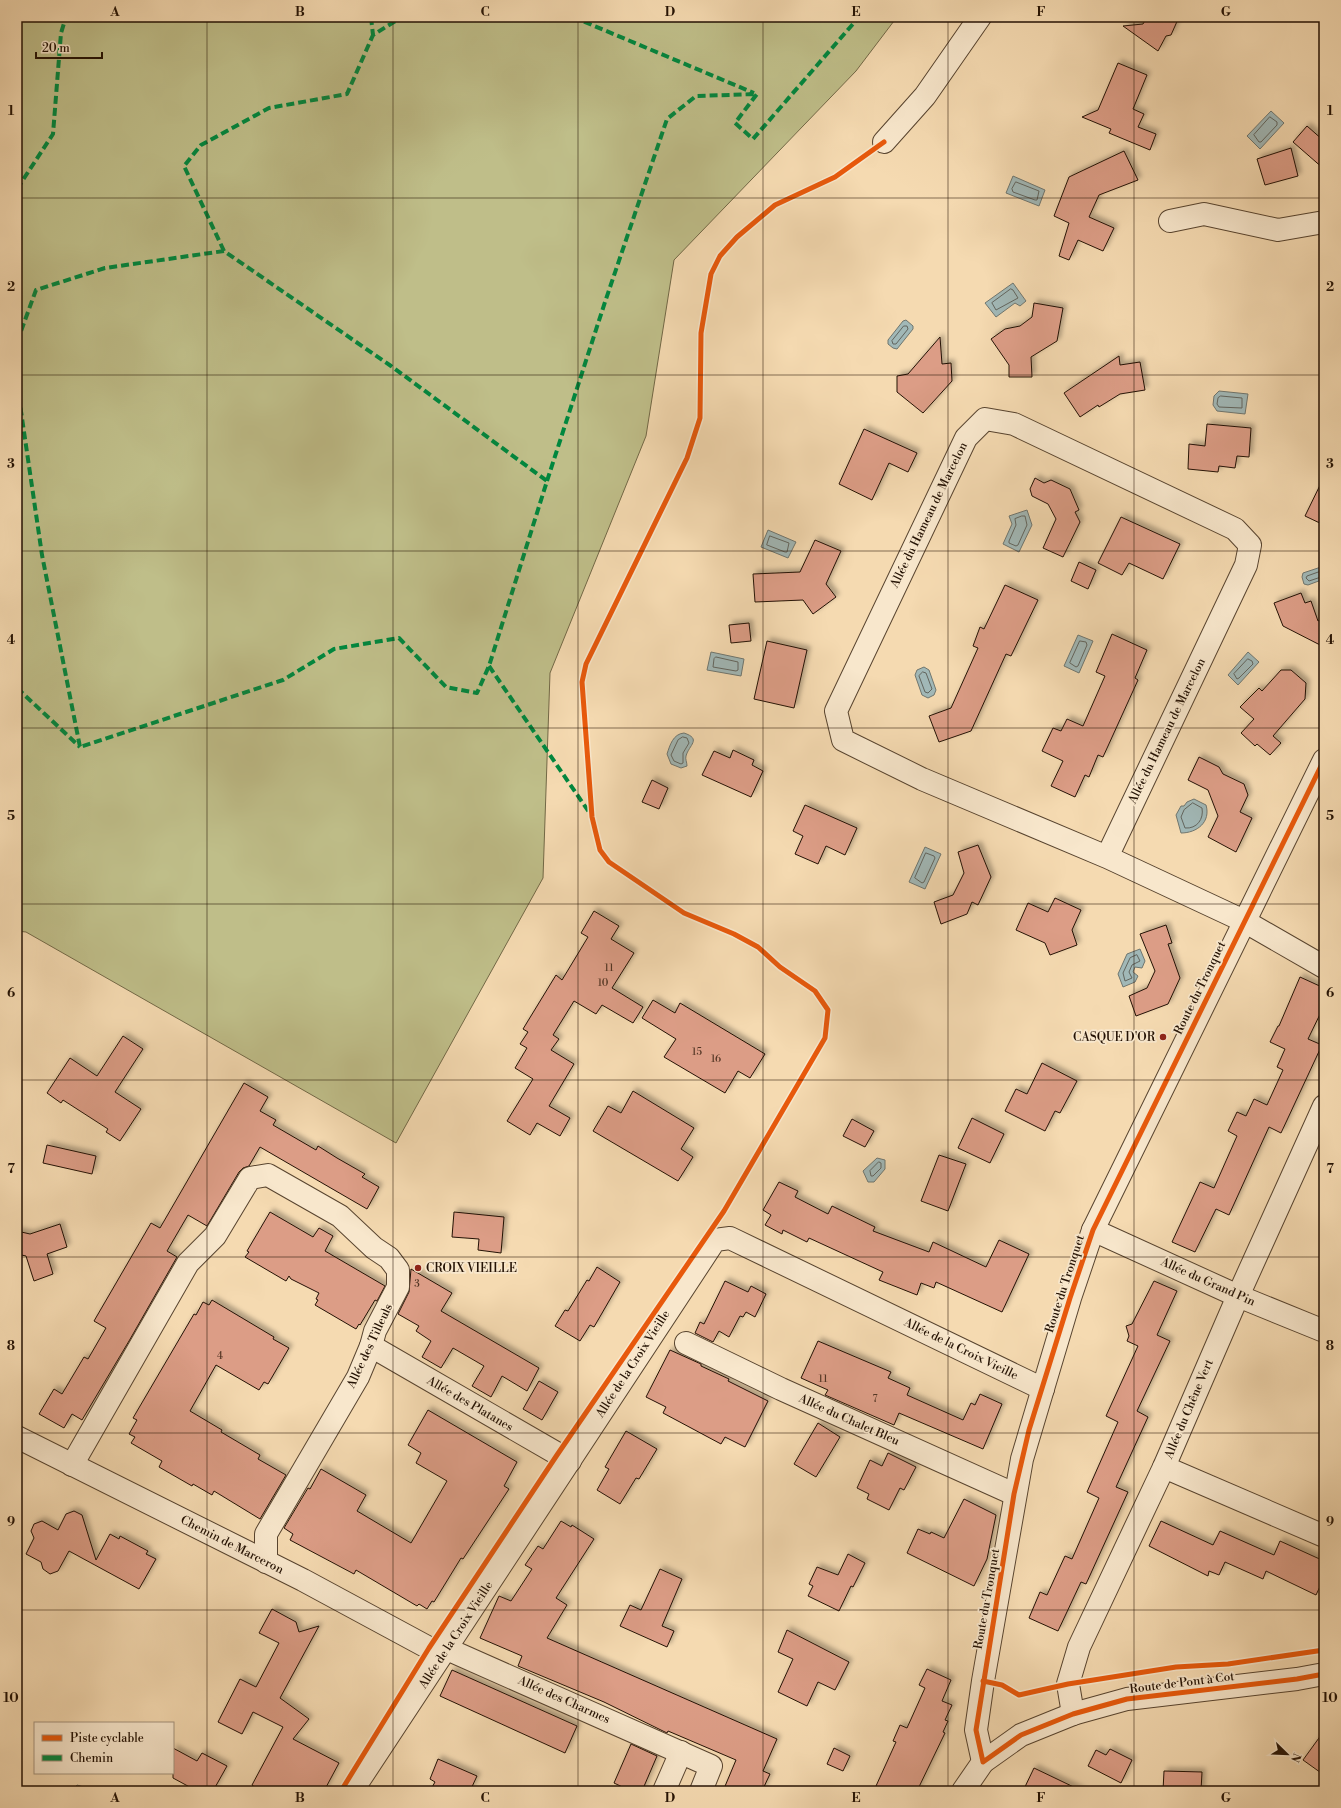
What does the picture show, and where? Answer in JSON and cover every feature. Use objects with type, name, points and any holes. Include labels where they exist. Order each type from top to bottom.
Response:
[{"type":"street","points":[[884,142],[925,96],[980,17]]},
{"type":"street","points":[[1170,221],[1204,214],[1278,230],[1324,222]]},
{"type":"street","name":"Allée du Hameau de Marcelon","points":[[1107,857],[1246,565],[1250,545],[1235,529],[1021,427],[1014,424],[985,419],[966,438],[836,711],[844,740],[922,779],[1107,857],[1244,921],[1324,967]]},
{"type":"street","name":"Route du Tronquet","points":[[983,1762],[976,1730],[1014,1494],[1029,1430],[1093,1230],[1324,760]]},
{"type":"street","name":"Allée du Chêne Vert","points":[[1073,1714],[1068,1684],[1079,1647],[1164,1467],[1238,1296],[1324,1106]]},
{"type":"street","name":"Allée des Tilleuls","points":[[72,1465],[188,1263],[215,1236],[250,1178],[268,1176],[340,1216],[374,1248],[390,1258],[398,1270],[398,1287],[375,1331],[371,1346],[358,1377],[266,1534],[266,1562]]},
{"type":"street","name":"Allée du Grand Pin","points":[[1093,1230],[1238,1296],[1324,1331]]},
{"type":"street","name":"Allée de la Croix Vieille","points":[[352,1791],[447,1649],[715,1240],[730,1238],[1043,1389]]},
{"type":"street","name":"Allée du Chalet Bleu","points":[[686,1343],[781,1389],[1014,1494]]},
{"type":"street","name":"Allée des Platanes","points":[[371,1346],[570,1461]]},
{"type":"street","name":"Chemin de Marceron","points":[[17,1437],[302,1580],[429,1648],[447,1649]]},
{"type":"street","points":[[1164,1467],[1324,1536]]},
{"type":"street","name":"Allée des Charmes","points":[[447,1649],[711,1766],[701,1791]]},
{"type":"street","name":"Route de Pont à Cot","points":[[963,1791],[983,1762],[1022,1735],[1073,1714],[1127,1699],[1297,1679],[1324,1674]]},
{"type":"street","points":[[664,1791],[681,1752]]},
{"type":"shaded area","points":[[17,17],[897,17],[856,71],[674,260],[646,436],[550,673],[543,878],[396,1143],[26,932],[17,931]]},
{"type":"water","points":[[1271,111],[1284,123],[1260,149],[1247,136]]},
{"type":"water","points":[[1013,176],[1045,190],[1039,206],[1006,193]]},
{"type":"water","points":[[1013,283],[1026,301],[1020,306],[1015,303],[996,317],[985,303]]},
{"type":"water","points":[[906,320],[913,326],[913,329],[897,349],[893,348],[888,344],[888,340],[903,321]]},
{"type":"water","points":[[1219,391],[1248,394],[1245,414],[1217,411],[1213,405],[1214,396]]},
{"type":"water","points":[[1027,510],[1032,525],[1019,552],[1003,544],[1012,524],[1009,516]]},
{"type":"water","points":[[768,530],[796,542],[788,558],[761,547]]},
{"type":"water","points":[[1324,566],[1324,579],[1308,585],[1304,584],[1302,577],[1303,573]]},
{"type":"water","points":[[1078,635],[1093,641],[1079,673],[1064,666]]},
{"type":"water","points":[[711,652],[744,659],[741,676],[707,670]]},
{"type":"water","points":[[1248,652],[1259,662],[1238,685],[1228,675]]},
{"type":"water","points":[[924,667],[929,670],[936,690],[934,695],[928,698],[922,695],[915,675],[917,670]]},
{"type":"water","points":[[684,733],[692,738],[693,743],[686,756],[687,766],[681,768],[671,764],[667,754],[677,735]]},
{"type":"water","points":[[1194,799],[1206,805],[1207,811],[1205,821],[1197,829],[1181,833],[1176,815],[1181,806],[1184,806],[1187,802]]},
{"type":"water","points":[[925,847],[941,854],[925,889],[909,882]]},
{"type":"water","points":[[1140,949],[1145,961],[1142,968],[1135,967],[1133,972],[1138,976],[1135,982],[1123,987],[1118,974],[1127,954]]},
{"type":"water","points":[[877,1158],[885,1160],[885,1169],[874,1182],[868,1182],[863,1171]]},
{"type":"water","points":[[77,1785],[87,1788],[89,1791],[72,1791]]},
{"type":"building","points":[[1147,17],[1179,17],[1171,35],[1166,36],[1158,51],[1123,26],[1143,24]]},
{"type":"building","points":[[1118,63],[1147,75],[1133,109],[1144,114],[1138,127],[1156,134],[1150,150],[1109,133],[1111,129],[1082,117],[1098,110]]},
{"type":"building","points":[[1307,126],[1324,141],[1324,169],[1293,142]]},
{"type":"building","points":[[1291,148],[1298,176],[1265,185],[1257,159]]},
{"type":"building","points":[[1124,151],[1138,180],[1099,195],[1089,217],[1114,228],[1103,251],[1078,240],[1069,260],[1059,256],[1069,223],[1054,216],[1069,177]]},
{"type":"building","points":[[1034,303],[1063,308],[1057,341],[1031,357],[1032,377],[1009,377],[1009,365],[991,339],[1005,329],[1020,326],[1032,317]]},
{"type":"building","points":[[940,337],[942,364],[951,363],[952,381],[923,413],[897,392],[897,376],[908,374]]},
{"type":"building","points":[[1119,356],[1120,365],[1140,362],[1145,390],[1120,394],[1099,407],[1098,405],[1080,417],[1064,393]]},
{"type":"building","points":[[1207,424],[1251,428],[1249,457],[1237,456],[1235,468],[1219,466],[1218,472],[1188,469],[1189,444],[1205,446]]},
{"type":"building","points":[[864,429],[917,453],[908,472],[889,463],[872,500],[839,484]]},
{"type":"building","points":[[1324,477],[1324,525],[1305,516]]},
{"type":"building","points":[[1035,478],[1044,483],[1051,480],[1070,489],[1079,510],[1075,512],[1080,522],[1063,557],[1043,548],[1056,519],[1048,504],[1032,496],[1030,489]]},
{"type":"building","points":[[1121,517],[1180,544],[1163,579],[1129,563],[1122,575],[1098,563]]},
{"type":"building","points":[[815,540],[841,551],[826,584],[836,597],[813,614],[803,600],[755,602],[753,574],[800,572]]},
{"type":"building","points":[[1079,562],[1096,570],[1088,589],[1071,581]]},
{"type":"building","points":[[1005,585],[1038,600],[1011,656],[1006,654],[971,731],[939,742],[929,716],[951,708],[978,648],[973,646],[980,627],[984,629]]},
{"type":"building","points":[[1301,593],[1305,603],[1311,601],[1318,621],[1324,618],[1324,647],[1283,626],[1274,603]]},
{"type":"building","points":[[749,623],[751,641],[731,643],[729,625]]},
{"type":"building","points":[[1112,634],[1147,650],[1135,678],[1138,680],[1103,757],[1098,755],[1089,777],[1085,775],[1075,797],[1051,786],[1063,761],[1042,751],[1053,728],[1061,731],[1067,719],[1083,726],[1105,676],[1096,672]]},
{"type":"building","points":[[767,641],[807,650],[794,708],[754,699]]},
{"type":"building","points":[[1281,670],[1291,670],[1306,683],[1305,699],[1273,736],[1281,743],[1270,755],[1257,744],[1255,746],[1241,733],[1254,719],[1240,707],[1259,688],[1262,691]]},
{"type":"building","points":[[733,750],[754,760],[752,765],[763,771],[751,797],[702,775],[714,751],[730,758]]},
{"type":"building","points":[[1199,757],[1219,767],[1223,774],[1244,784],[1248,795],[1240,812],[1252,818],[1236,852],[1208,837],[1218,816],[1208,790],[1188,780]]},
{"type":"building","points":[[652,780],[668,788],[659,809],[642,802]]},
{"type":"building","points":[[805,805],[857,828],[845,855],[826,846],[818,864],[795,854],[803,836],[793,831]]},
{"type":"building","points":[[978,845],[991,877],[978,905],[972,902],[967,914],[941,924],[934,902],[953,895],[964,873],[958,852]]},
{"type":"building","points":[[1055,898],[1081,910],[1072,930],[1077,945],[1050,955],[1045,943],[1016,930],[1028,903],[1048,912]]},
{"type":"building","points":[[594,911],[619,926],[611,939],[634,953],[612,988],[643,1007],[633,1023],[602,1005],[596,1014],[574,1001],[553,1035],[559,1039],[551,1050],[574,1064],[549,1106],[570,1118],[560,1136],[537,1123],[530,1135],[507,1121],[533,1079],[515,1068],[527,1048],[520,1044],[528,1032],[523,1029],[556,975],[562,980],[588,937],[581,933]]},
{"type":"building","points":[[1166,925],[1172,943],[1168,944],[1180,978],[1168,1004],[1136,1016],[1129,996],[1147,988],[1155,971],[1140,934]]},
{"type":"building","points":[[1300,977],[1324,988],[1324,1006],[1308,1039],[1322,1045],[1281,1133],[1269,1127],[1229,1215],[1216,1209],[1195,1252],[1172,1242],[1200,1182],[1214,1188],[1237,1136],[1228,1131],[1237,1112],[1246,1116],[1254,1099],[1267,1105],[1283,1070],[1277,1067],[1285,1049],[1270,1042],[1279,1026]]},
{"type":"building","points":[[653,1000],[675,1013],[680,1003],[765,1054],[750,1078],[738,1071],[725,1093],[664,1057],[676,1039],[642,1018]]},
{"type":"building","points":[[123,1036],[143,1049],[115,1092],[141,1109],[120,1141],[106,1132],[108,1129],[63,1100],[61,1103],[47,1093],[70,1058],[97,1076]]},
{"type":"building","points":[[1042,1063],[1077,1081],[1060,1113],[1055,1111],[1045,1131],[1005,1111],[1016,1089],[1027,1094]]},
{"type":"building","points":[[244,1083],[268,1097],[260,1111],[276,1120],[273,1125],[316,1150],[318,1146],[365,1174],[362,1177],[379,1187],[367,1209],[260,1147],[249,1166],[243,1168],[239,1172],[207,1226],[188,1215],[167,1251],[177,1257],[82,1420],[72,1414],[64,1428],[39,1414],[54,1389],[62,1394],[84,1357],[88,1359],[106,1328],[94,1321],[151,1223],[160,1228]]},
{"type":"building","points":[[633,1091],[694,1128],[681,1149],[693,1157],[678,1181],[593,1131],[608,1106],[621,1113]]},
{"type":"building","points":[[972,1118],[1004,1134],[990,1163],[958,1148]]},
{"type":"building","points":[[852,1119],[874,1131],[865,1147],[843,1136]]},
{"type":"building","points":[[47,1145],[96,1156],[92,1174],[43,1163]]},
{"type":"building","points":[[939,1155],[966,1164],[948,1211],[921,1201]]},
{"type":"building","points":[[779,1182],[798,1191],[795,1197],[828,1214],[832,1206],[875,1227],[873,1231],[929,1252],[933,1242],[986,1267],[999,1240],[1029,1254],[1002,1312],[936,1282],[934,1288],[921,1283],[917,1295],[879,1280],[883,1272],[809,1238],[807,1242],[783,1230],[782,1234],[765,1225],[771,1215],[763,1210]]},
{"type":"building","points":[[270,1212],[313,1237],[319,1228],[333,1236],[325,1251],[385,1286],[377,1301],[375,1300],[356,1329],[315,1305],[318,1300],[316,1299],[319,1293],[291,1279],[289,1276],[286,1281],[245,1257]]},
{"type":"building","points":[[454,1212],[504,1217],[501,1253],[478,1250],[479,1239],[452,1237]]},
{"type":"building","points":[[60,1224],[67,1247],[47,1254],[53,1274],[34,1281],[26,1256],[17,1254],[17,1231],[30,1234]]},
{"type":"building","points":[[597,1267],[620,1282],[594,1327],[590,1325],[580,1341],[555,1326],[565,1310],[568,1311]]},
{"type":"building","points":[[411,1269],[452,1293],[441,1311],[539,1368],[527,1391],[502,1376],[491,1397],[472,1386],[484,1366],[453,1348],[441,1368],[422,1357],[431,1341],[416,1331],[419,1326],[398,1314],[409,1292]]},
{"type":"building","points":[[725,1281],[748,1292],[751,1286],[766,1294],[755,1317],[746,1312],[743,1317],[740,1316],[729,1337],[719,1331],[713,1342],[695,1333],[700,1322],[704,1324]]},
{"type":"building","points":[[1154,1281],[1177,1291],[1157,1335],[1170,1341],[1137,1411],[1148,1417],[1116,1487],[1128,1492],[1086,1584],[1081,1582],[1058,1631],[1029,1618],[1040,1592],[1047,1595],[1065,1556],[1072,1559],[1099,1498],[1087,1492],[1118,1422],[1106,1416],[1138,1346],[1127,1341],[1129,1336],[1126,1326],[1132,1324]]},
{"type":"building","points":[[212,1300],[274,1337],[273,1339],[289,1348],[268,1384],[264,1382],[259,1390],[216,1365],[190,1411],[222,1430],[221,1432],[260,1455],[258,1459],[286,1475],[260,1519],[214,1491],[212,1495],[193,1484],[192,1486],[159,1467],[162,1461],[131,1443],[135,1437],[129,1434],[137,1420],[133,1418],[194,1314],[196,1315],[203,1302],[209,1305]]},
{"type":"building","points":[[818,1341],[891,1372],[888,1378],[910,1388],[907,1395],[963,1420],[971,1403],[975,1405],[980,1394],[1002,1404],[983,1449],[899,1413],[894,1425],[825,1395],[828,1390],[801,1378]]},
{"type":"building","points":[[670,1350],[701,1364],[701,1366],[729,1379],[728,1381],[768,1401],[745,1447],[725,1437],[721,1444],[663,1413],[666,1407],[646,1397]]},
{"type":"building","points":[[539,1381],[558,1392],[542,1420],[523,1409]]},
{"type":"building","points":[[428,1410],[517,1462],[504,1486],[509,1489],[463,1559],[461,1558],[434,1602],[432,1601],[427,1609],[419,1604],[417,1606],[356,1570],[354,1574],[290,1540],[293,1534],[284,1528],[308,1488],[310,1489],[321,1469],[366,1495],[357,1511],[411,1543],[447,1481],[416,1463],[421,1453],[408,1445]]},
{"type":"building","points":[[818,1423],[840,1437],[816,1477],[794,1464]]},
{"type":"building","points":[[626,1431],[657,1449],[639,1479],[636,1478],[620,1504],[597,1490],[609,1469],[605,1467]]},
{"type":"building","points":[[888,1453],[916,1467],[904,1490],[900,1488],[889,1510],[867,1499],[869,1494],[857,1488],[870,1460],[882,1466]]},
{"type":"building","points":[[964,1499],[996,1515],[987,1559],[974,1586],[907,1553],[918,1529],[930,1534],[931,1532],[944,1538]]},
{"type":"building","points":[[74,1511],[82,1515],[96,1560],[110,1534],[119,1539],[120,1536],[148,1551],[146,1554],[156,1559],[139,1589],[69,1551],[58,1571],[50,1574],[43,1569],[41,1562],[26,1554],[34,1538],[31,1531],[34,1524],[42,1521],[58,1530],[66,1514]]},
{"type":"building","points":[[561,1521],[571,1527],[572,1525],[594,1539],[556,1598],[567,1605],[547,1638],[777,1739],[763,1771],[770,1774],[762,1791],[723,1791],[736,1760],[668,1731],[667,1733],[604,1702],[518,1666],[522,1656],[480,1638],[499,1596],[511,1601],[532,1569],[525,1565],[538,1546],[543,1549]]},
{"type":"building","points":[[1161,1521],[1213,1545],[1220,1531],[1274,1555],[1280,1541],[1324,1561],[1324,1578],[1316,1595],[1266,1571],[1263,1579],[1225,1562],[1219,1575],[1209,1571],[1208,1576],[1149,1546]]},
{"type":"building","points":[[848,1554],[865,1563],[853,1587],[851,1586],[839,1611],[808,1596],[813,1586],[809,1584],[817,1567],[838,1575]]},
{"type":"building","points":[[660,1569],[682,1579],[662,1626],[674,1631],[667,1647],[620,1626],[630,1605],[641,1610]]},
{"type":"building","points":[[272,1609],[296,1622],[299,1632],[319,1626],[280,1698],[309,1719],[293,1739],[339,1763],[324,1791],[260,1791],[252,1785],[283,1727],[253,1712],[242,1734],[218,1722],[240,1679],[256,1687],[279,1643],[259,1633]]},
{"type":"building","points":[[787,1630],[849,1662],[835,1690],[818,1682],[807,1706],[778,1692],[793,1659],[778,1652]]},
{"type":"building","points":[[927,1669],[951,1680],[942,1701],[952,1705],[945,1720],[948,1721],[943,1732],[945,1733],[917,1791],[887,1791],[876,1786],[896,1742],[893,1741],[900,1725],[907,1728],[925,1688],[919,1685]]},
{"type":"building","points":[[452,1670],[577,1726],[565,1753],[440,1696]]},
{"type":"building","points":[[1324,1731],[1324,1775],[1303,1760]]},
{"type":"building","points":[[631,1744],[657,1756],[642,1791],[631,1791],[614,1783]]},
{"type":"building","points":[[834,1748],[850,1756],[843,1771],[827,1764]]},
{"type":"building","points":[[174,1749],[197,1761],[202,1753],[227,1766],[213,1791],[197,1791],[173,1778]]},
{"type":"building","points":[[1110,1749],[1132,1760],[1121,1783],[1088,1766],[1096,1750],[1106,1755]]},
{"type":"building","points":[[438,1759],[477,1776],[470,1791],[430,1791],[435,1782],[430,1779]]},
{"type":"building","points":[[1034,1768],[1082,1791],[1023,1791]]},
{"type":"building","points":[[1164,1771],[1202,1772],[1201,1791],[1163,1791]]},
{"type":"marked path","points":[[17,189],[53,134],[61,33],[66,17]]},
{"type":"marked path","points":[[371,17],[373,35]]},
{"type":"marked path","points":[[224,251],[184,166],[201,145],[269,108],[347,94],[373,35],[402,17]]},
{"type":"marked path","points":[[573,17],[754,93]]},
{"type":"marked path","points":[[547,481],[605,302],[667,119],[696,96],[757,94],[735,123],[753,139],[859,17]]},
{"type":"marked path","points":[[17,342],[36,290],[105,268],[224,251],[391,366],[547,481],[489,666],[477,693],[446,687],[399,638],[334,649],[283,680],[80,747]]},
{"type":"marked path","points":[[17,384],[42,555],[80,747]]},
{"type":"marked path","points":[[489,666],[591,815]]},
{"type":"marked path","points":[[17,688],[80,747]]},
{"type":"cycle path","points":[[341,1791],[429,1648],[557,1455],[724,1211],[825,1038],[828,1010],[815,991],[780,967],[758,947],[734,934],[684,913],[609,862],[600,850],[592,817],[582,682],[586,664],[687,458],[700,418],[701,333],[711,274],[720,256],[737,237],[775,205],[835,177],[884,142]]},
{"type":"cycle path","points":[[1324,760],[1093,1230],[1029,1430],[1014,1494],[976,1730],[983,1762],[1021,1735],[1073,1714],[1127,1699],[1297,1679],[1324,1674]]},
{"type":"cycle path","points":[[983,1681],[1002,1685],[1019,1695],[1068,1684],[1176,1667],[1228,1664],[1324,1650]]},
{"type":"place","name":"CASQUE D'OR","points":[[1163,1037]]},
{"type":"place","name":"CROIX VIEILLE","points":[[418,1268]]}]
